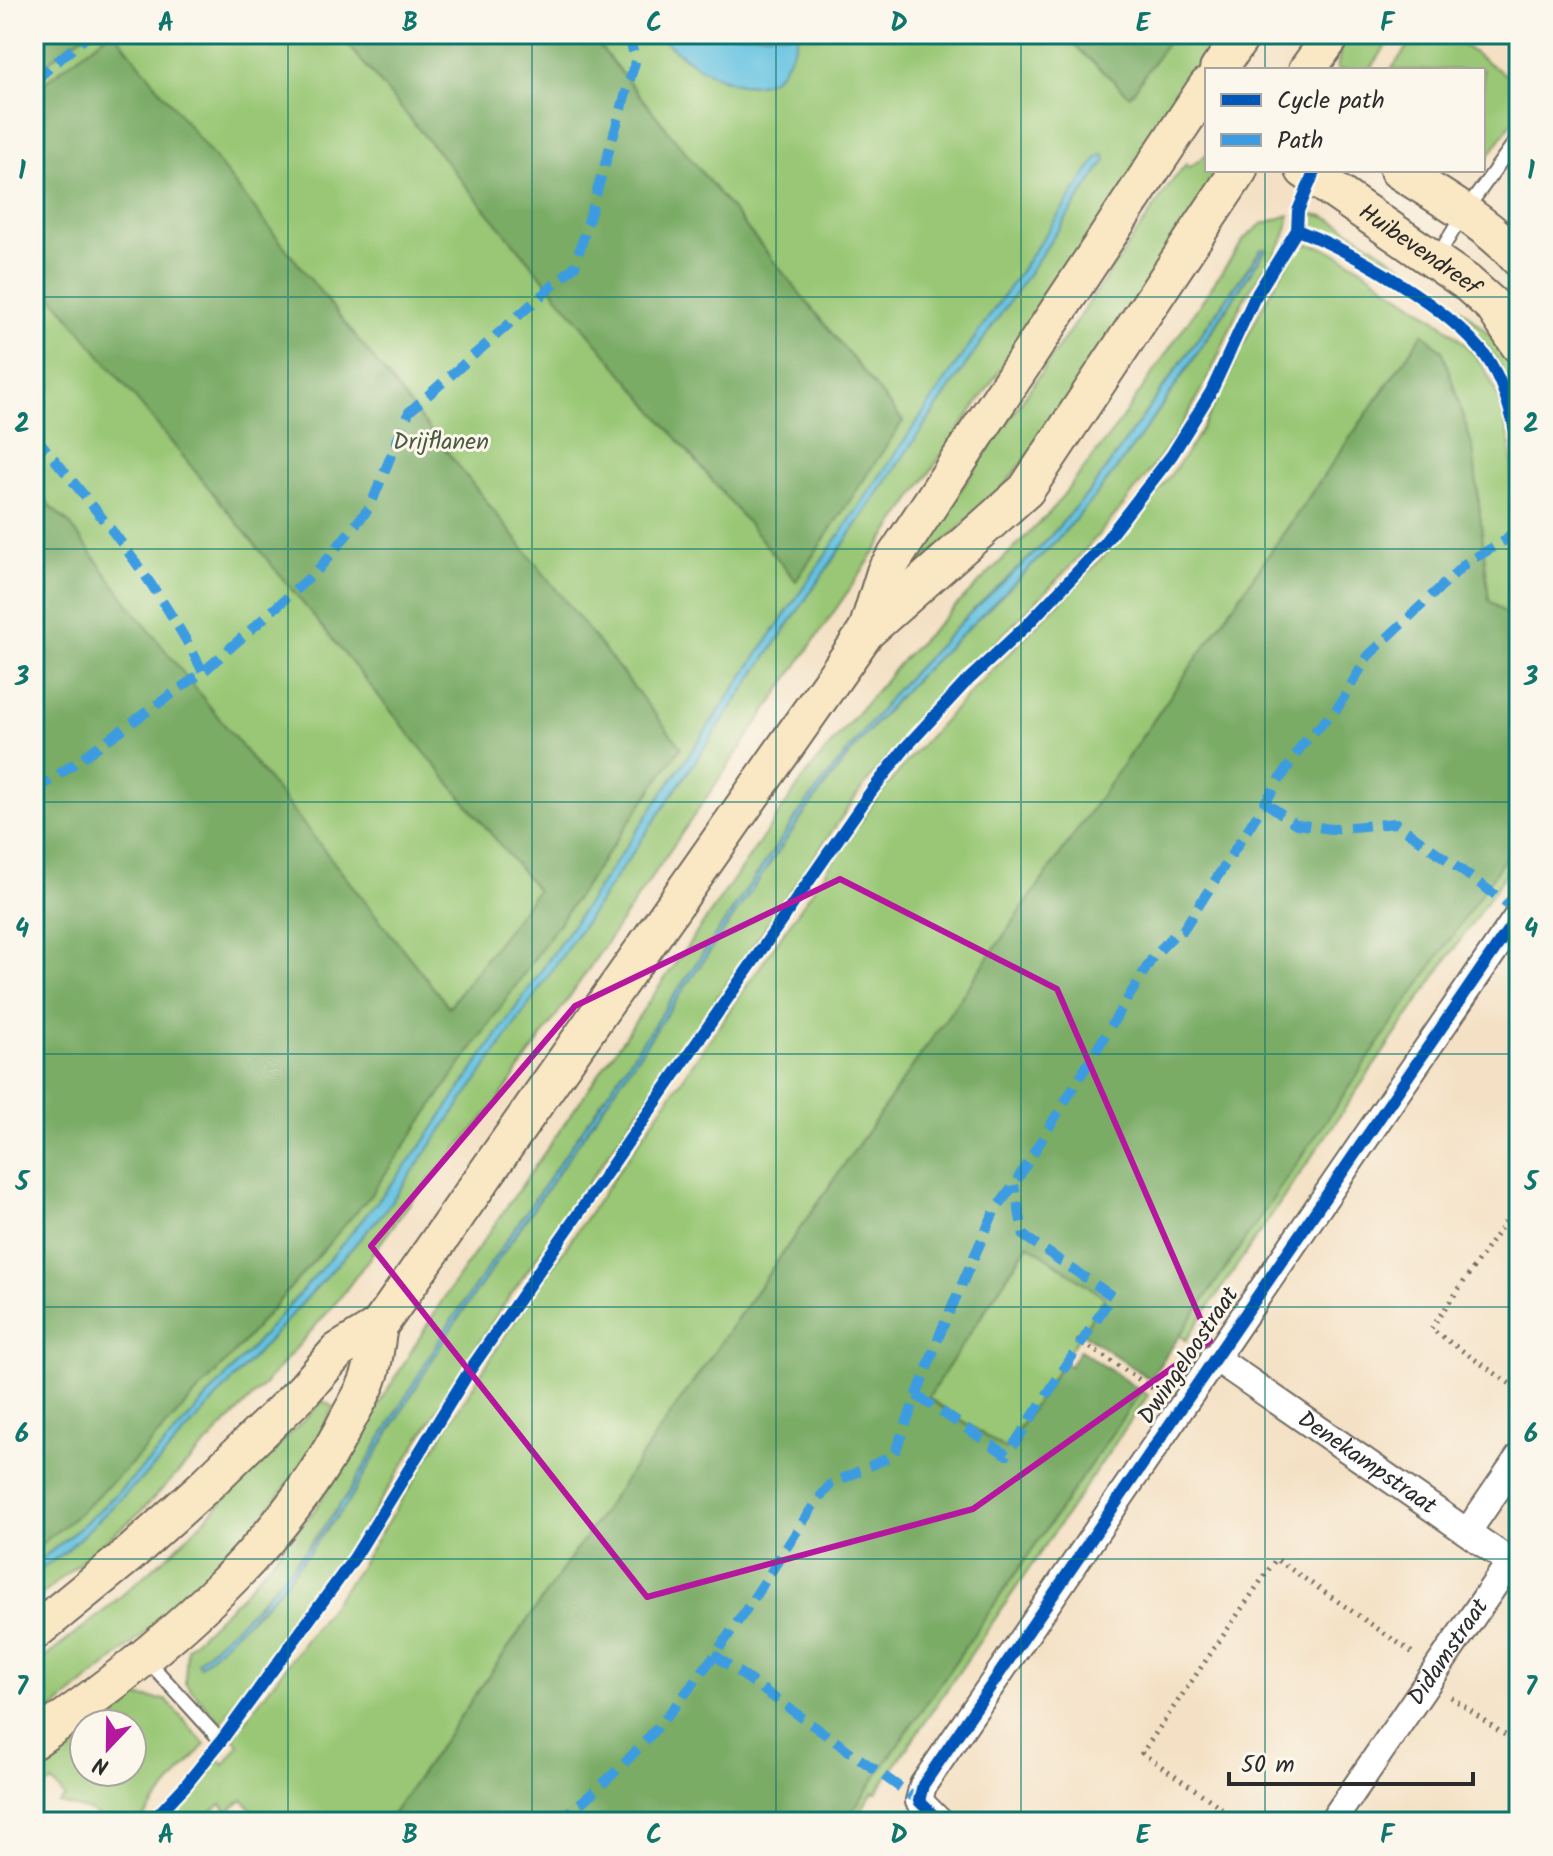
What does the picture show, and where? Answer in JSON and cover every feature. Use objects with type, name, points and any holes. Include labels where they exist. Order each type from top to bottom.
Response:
[{"type":"main road","points":[[1219,68],[1243,34]]},
{"type":"main road","points":[[1308,68],[1333,34]]},
{"type":"main road","points":[[866,632],[885,572],[1205,89]]},
{"type":"main road","points":[[34,1632],[131,1553],[204,1487],[303,1391],[338,1351],[379,1326],[866,632],[1026,490],[1238,172]]},
{"type":"main road","name":"Huibevendreef","points":[[1307,172],[1435,260],[1493,306],[1519,345]]},
{"type":"main road","points":[[1401,172],[1464,213],[1508,246],[1519,259]]},
{"type":"main road","points":[[34,1740],[145,1658],[255,1553],[331,1454],[370,1375],[379,1326]]},
{"type":"street","name":"Dwingeloostraat","points":[[940,1822],[919,1801],[923,1785],[1519,914]]},
{"type":"street","name":"Denekampstraat","points":[[1214,1357],[1514,1565]]},
{"type":"street","points":[[1468,1531],[1519,1457]]},
{"type":"street","name":"Didamstraat","points":[[1332,1822],[1514,1565]]},
{"type":"lane","points":[[1435,260],[1519,136]]},
{"type":"lane","points":[[145,1658],[221,1741]]},
{"type":"path","points":[[1519,1202],[1431,1329],[1519,1390]]},
{"type":"path","points":[[1077,1339],[1181,1406]]},
{"type":"path","points":[[1242,1822],[1142,1753],[1276,1559],[1433,1676],[1519,1745]]},
{"type":"highlighted area","points":[[840,879],[1057,989],[1210,1341],[973,1509],[647,1597],[371,1246],[575,1006]]},
{"type":"green space","name":"Drijflanen","points":[[34,34],[1231,34],[493,1108],[416,1195],[339,1299],[262,1387],[138,1514],[34,1601]]},
{"type":"green space","points":[[34,34],[86,34],[34,72]]},
{"type":"green space","points":[[107,34],[116,34],[681,747],[370,1196],[234,1353],[132,1463],[75,1517],[34,1550],[34,484],[51,507],[70,524],[130,606],[449,1007],[537,890],[34,274],[34,91]]},
{"type":"green space","points":[[339,34],[590,34],[903,421],[796,581]]},
{"type":"green space","points":[[1062,34],[1173,34],[1130,96]]},
{"type":"green space","points":[[1347,34],[1394,34],[1371,68],[1337,68],[1341,45]]},
{"type":"green space","points":[[1419,34],[1448,35],[1519,84],[1519,112],[1485,161],[1485,68],[1392,68]]},
{"type":"green space","points":[[1205,156],[1205,172],[1220,172],[1055,423],[998,493],[892,590],[1173,180],[1186,164],[1189,168]]},
{"type":"green space","points":[[1306,213],[1324,216],[1343,226],[1416,275],[1468,315],[1507,358],[1519,384],[1519,410],[1495,359],[1482,340],[1461,320],[1390,268],[1314,227]]},
{"type":"green space","points":[[1289,215],[1279,248],[1244,299],[1206,382],[1170,442],[1096,537],[920,720],[855,798],[499,1312],[351,1548],[221,1723],[185,1683],[187,1648],[242,1595],[316,1508],[443,1299],[808,772],[903,659],[1050,512],[1116,427],[1245,238],[1262,224]],"holes":[[[1261,249],[1266,250],[1150,423],[1099,490],[1032,565],[892,704],[805,812],[448,1333],[346,1505],[277,1592],[254,1616],[231,1632],[290,1570],[347,1496],[446,1329],[802,809],[899,688],[970,613],[1040,548],[1091,490]]]},
{"type":"green space","points":[[1304,245],[1323,248],[1346,259],[1421,309],[1466,346],[1487,374],[1502,410],[1510,449],[1517,538],[1519,625],[1489,600],[1473,448],[1423,333],[387,1822],[260,1822],[243,1800],[227,1812],[221,1804],[198,1822],[165,1822],[218,1758],[224,1765],[239,1745],[233,1737],[235,1734],[357,1571],[509,1329],[872,805],[950,714],[1117,541],[1191,446],[1266,300],[1290,260]]},
{"type":"green space","points":[[1423,333],[1443,352],[1473,448],[1489,600],[1519,625],[1519,838],[1150,1379],[1082,1333],[1104,1297],[1028,1244],[928,1398],[1005,1449],[1063,1362],[1070,1366],[1080,1350],[1141,1391],[845,1822],[387,1822]]},
{"type":"green space","points":[[1519,838],[1519,860],[1512,870],[1509,869],[1186,1340],[1179,1335]]},
{"type":"green space","points":[[1029,1244],[1105,1297],[1005,1449],[928,1397]]},
{"type":"green space","points":[[1141,1391],[1148,1395],[876,1793],[873,1792],[853,1822],[845,1822]]},
{"type":"green space","points":[[323,1401],[333,1407],[320,1437],[244,1540],[194,1593],[34,1725],[34,1666],[173,1551]]},
{"type":"green space","points":[[130,1696],[166,1700],[205,1744],[139,1822],[108,1822],[90,1811],[58,1803],[65,1797],[52,1782],[34,1793],[34,1764],[68,1742],[68,1788],[148,1788],[148,1708],[115,1708]]},
{"type":"water","points":[[658,34],[799,34],[789,58],[774,78],[760,84],[744,84],[728,81],[696,65]]},
{"type":"water","points":[[1104,154],[1106,160],[384,1212],[156,1465],[66,1551],[34,1574],[34,1564],[115,1495],[190,1417],[285,1311],[421,1146],[1099,156]]},
{"type":"water","points":[[1262,249],[1266,249],[1174,388],[1100,490],[1033,565],[892,704],[805,812],[448,1333],[346,1505],[277,1592],[200,1666],[197,1662],[260,1603],[318,1536],[347,1496],[446,1329],[802,809],[898,688],[970,613],[1040,548],[1091,490]]},
{"type":"marked path","points":[[34,81],[90,34]]},
{"type":"marked path","points":[[34,792],[203,672],[317,571],[370,507],[409,412],[575,266],[636,59],[627,34]]},
{"type":"marked path","points":[[34,435],[147,578],[203,672]]},
{"type":"marked path","points":[[556,1822],[596,1790],[667,1716],[730,1633],[815,1503],[831,1484],[894,1455],[942,1329],[994,1212],[1014,1185],[1153,957],[1178,931],[1183,930],[1302,745],[1338,707],[1368,656],[1466,563],[1504,541],[1519,526]]},
{"type":"marked path","points":[[1266,803],[1296,824],[1331,829],[1396,823],[1519,912]]},
{"type":"marked path","points":[[916,1395],[1007,1455],[1112,1296],[1024,1236],[1014,1185]]},
{"type":"marked path","points":[[713,1654],[919,1801]]},
{"type":"cycle path","points":[[151,1822],[221,1741],[355,1557],[470,1370],[870,793],[906,747],[965,683],[1026,626],[1101,547],[1172,455],[1211,392],[1254,299],[1297,230],[1298,211],[1314,172]]},
{"type":"cycle path","points":[[1297,230],[1372,266],[1424,300],[1469,337],[1498,377],[1511,415],[1519,453]]},
{"type":"cycle path","points":[[940,1822],[919,1801],[923,1785],[1519,914]]}]
